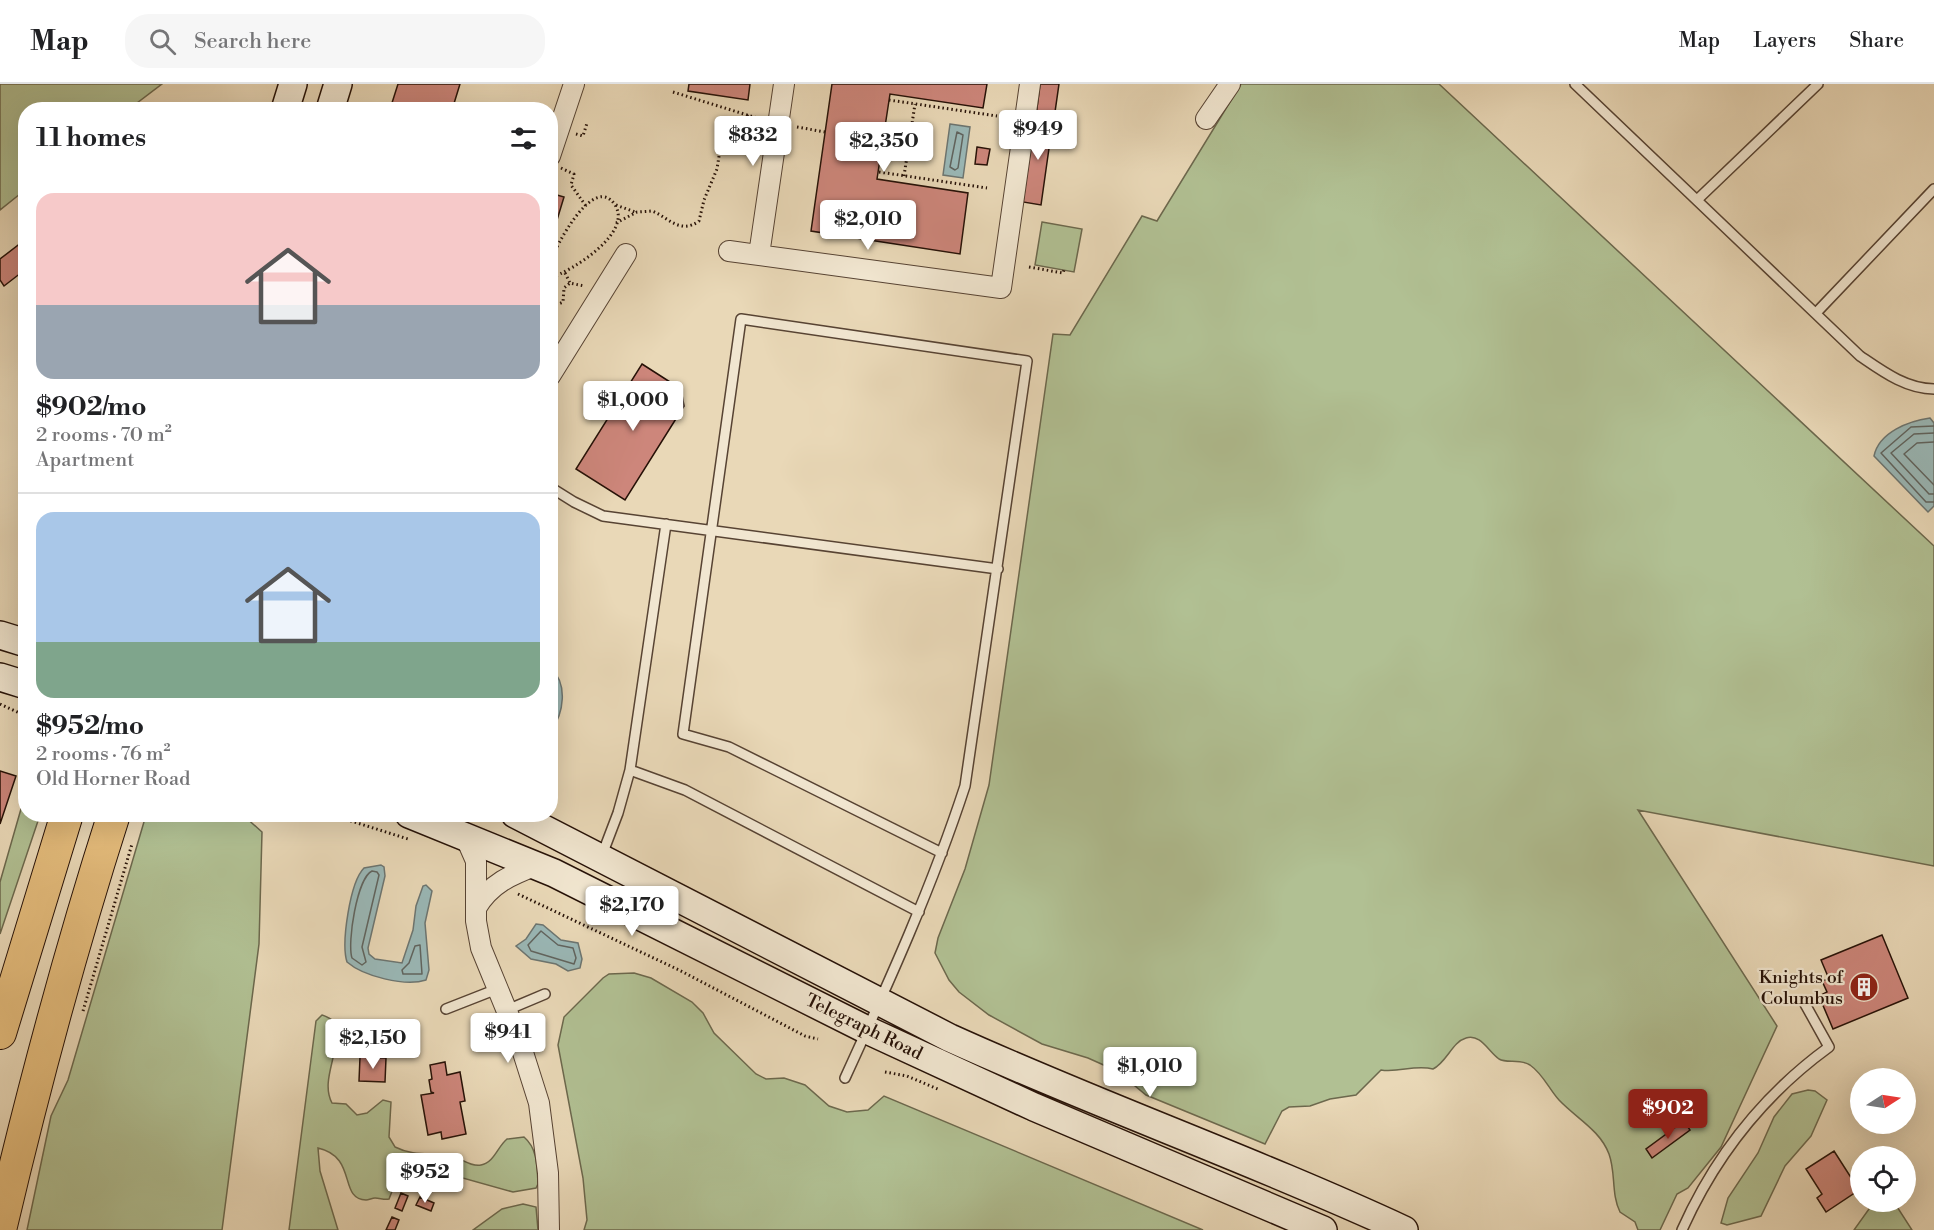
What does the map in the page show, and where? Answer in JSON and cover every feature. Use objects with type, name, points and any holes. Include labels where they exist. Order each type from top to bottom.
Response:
[{"type":"highway","points":[[0,1033],[65,822]]},
{"type":"highway","points":[[0,1230],[24,1126],[79,922],[111,822]]},
{"type":"main road","points":[[287,102],[292,84]]},
{"type":"main road","points":[[332,102],[338,84]]},
{"type":"main road","points":[[0,635],[18,641]]},
{"type":"main road","points":[[0,677],[18,683]]},
{"type":"main road","name":"Telegraph Road","points":[[429,822],[537,866],[586,889],[867,1030],[1034,1107],[1323,1230]]},
{"type":"main road","name":"Telegraph Road","points":[[531,822],[879,1003],[1010,1066],[1333,1197],[1404,1230]]},
{"type":"main road","points":[[586,889],[601,857]]},
{"type":"street","points":[[558,153],[574,84]]},
{"type":"street","points":[[759,255],[784,84]]},
{"type":"street","points":[[729,252],[1001,288],[1030,84]]},
{"type":"street","points":[[1206,119],[1230,84]]},
{"type":"street","points":[[558,353],[626,254]]},
{"type":"street","points":[[465,836],[476,861],[479,942],[534,1085],[542,1120],[550,1197],[549,1230]]},
{"type":"street","points":[[476,908],[484,894],[498,882],[537,866]]},
{"type":"lane","points":[[1575,84],[1860,356],[1910,386],[1934,389]]},
{"type":"lane","points":[[1697,200],[1818,84]]},
{"type":"lane","points":[[1816,313],[1934,189]]},
{"type":"lane","points":[[845,1078],[919,912],[942,853],[964,786],[998,569],[1027,361],[741,319],[683,734],[729,747],[942,853]]},
{"type":"lane","points":[[558,492],[603,516],[998,569]]},
{"type":"lane","points":[[601,857],[618,813],[630,770],[666,524]]},
{"type":"lane","points":[[630,770],[685,790],[919,912]]},
{"type":"lane","points":[[446,1009],[497,988]]},
{"type":"lane","points":[[507,1010],[545,994]]},
{"type":"lane","points":[[1682,1230],[1702,1189],[1740,1129],[1783,1083],[1829,1047],[1805,1004]]},
{"type":"path","points":[[673,92],[757,118]]},
{"type":"path","points":[[889,100],[997,116]]},
{"type":"path","points":[[904,176],[915,104]]},
{"type":"path","points":[[558,245],[565,229],[586,206],[601,198],[637,212],[654,211],[668,222],[679,226],[690,226],[699,221],[704,200],[717,169],[722,136],[730,127],[749,116]]},
{"type":"path","points":[[572,135],[583,136],[587,123]]},
{"type":"path","points":[[796,127],[825,132]]},
{"type":"path","points":[[558,163],[574,174],[571,185],[586,206]]},
{"type":"path","points":[[879,172],[987,188]]},
{"type":"path","points":[[558,275],[584,262],[599,249],[616,223],[618,212],[615,205]]},
{"type":"path","points":[[616,223],[637,212]]},
{"type":"path","points":[[1029,267],[1063,273],[1064,270]]},
{"type":"path","points":[[565,273],[570,283]]},
{"type":"path","points":[[558,304],[563,302],[564,288],[570,283],[585,287]]},
{"type":"path","points":[[586,401],[608,414]]},
{"type":"path","points":[[0,704],[18,712]]},
{"type":"path","points":[[353,822],[417,843]]},
{"type":"path","points":[[516,893],[679,970],[805,1036],[818,1039]]},
{"type":"green space","points":[[0,84],[162,84],[138,102],[18,102],[18,196],[0,210]]},
{"type":"green space","points":[[1241,84],[1439,84],[1934,546],[1934,866],[1638,810],[1777,1026],[1721,1147],[1688,1188],[1677,1194],[1660,1230],[1638,1230],[1635,1222],[1620,1212],[1615,1198],[1611,1161],[1605,1146],[1594,1131],[1559,1100],[1539,1073],[1526,1063],[1499,1059],[1476,1038],[1461,1040],[1433,1069],[1420,1067],[1381,1070],[1356,1095],[1330,1099],[1310,1106],[1289,1107],[1282,1111],[1265,1144],[1146,1095],[1117,1071],[1088,1058],[1042,1044],[989,1015],[959,992],[949,980],[935,953],[938,938],[965,869],[989,785],[1053,334],[1070,335],[1142,216],[1157,221]]},
{"type":"green space","points":[[1042,222],[1082,229],[1074,272],[1035,265]]},
{"type":"green space","points":[[18,819],[18,822],[38,822],[0,934],[0,882]]},
{"type":"green space","points":[[144,822],[251,822],[262,832],[259,944],[222,1230],[27,1230],[51,1116],[68,1080]]},
{"type":"green space","points":[[634,973],[651,978],[692,1002],[703,1013],[714,1033],[756,1074],[766,1079],[784,1078],[805,1085],[829,1106],[847,1112],[868,1110],[884,1096],[1203,1230],[584,1230],[587,1220],[583,1178],[558,1045],[564,1017],[603,978],[609,974]]},
{"type":"green space","points":[[322,1015],[347,1030],[360,1043],[360,1049],[335,1048],[328,1083],[332,1103],[346,1104],[357,1115],[367,1113],[383,1100],[391,1102],[389,1137],[395,1147],[411,1152],[455,1157],[474,1165],[485,1164],[493,1158],[507,1139],[524,1137],[532,1147],[536,1159],[538,1184],[536,1188],[513,1192],[413,1164],[405,1165],[400,1171],[389,1199],[366,1200],[352,1193],[338,1160],[330,1153],[318,1148],[320,1171],[338,1230],[289,1230],[316,1021]]},
{"type":"green space","points":[[1808,1090],[1815,1091],[1827,1100],[1811,1136],[1785,1166],[1761,1216],[1727,1225],[1721,1223],[1728,1198],[1758,1153],[1774,1117],[1792,1094]]},
{"type":"green space","points":[[523,1204],[536,1207],[538,1230],[473,1230],[502,1209]]},
{"type":"green space","points":[[1867,1212],[1900,1212],[1912,1230],[1854,1230]]},
{"type":"water","points":[[950,124],[970,127],[963,178],[943,175]]},
{"type":"water","points":[[1930,418],[1934,423],[1934,506],[1928,512],[1874,456],[1882,440],[1888,434],[1904,425]]},
{"type":"water","points":[[558,678],[562,690],[558,718]]},
{"type":"water","points":[[381,865],[384,867],[385,876],[368,948],[369,954],[375,959],[402,963],[413,930],[416,906],[423,886],[426,885],[432,891],[425,923],[429,970],[426,980],[407,982],[385,979],[363,972],[347,962],[346,928],[355,886],[364,868]]},
{"type":"water","points":[[536,924],[543,925],[561,940],[578,943],[582,959],[580,968],[568,971],[556,964],[531,959],[516,946],[526,939]]},
{"type":"building","points":[[398,84],[460,84],[454,102],[392,102]]},
{"type":"building","points":[[689,84],[750,84],[748,100],[688,91]]},
{"type":"building","points":[[832,84],[987,84],[983,108],[890,94],[877,179],[968,193],[960,254],[811,231]]},
{"type":"building","points":[[1040,84],[1059,84],[1054,119],[1036,116]]},
{"type":"building","points":[[1035,118],[1053,120],[1041,205],[1023,202]]},
{"type":"building","points":[[977,147],[990,149],[987,165],[975,164]]},
{"type":"building","points":[[558,195],[564,197],[558,217]]},
{"type":"building","points":[[18,245],[18,275],[4,286],[0,280],[0,259]]},
{"type":"building","points":[[642,364],[681,389],[684,406],[625,500],[576,469]]},
{"type":"building","points":[[0,771],[16,776],[0,824]]},
{"type":"building","name":"Knights of Columbus","points":[[1882,935],[1908,998],[1833,1029],[1819,996],[1827,992],[1822,981],[1829,979],[1821,960]]},
{"type":"building","points":[[360,1057],[386,1058],[385,1082],[359,1081]]},
{"type":"building","points":[[445,1062],[447,1075],[460,1072],[465,1101],[460,1102],[466,1134],[442,1139],[441,1132],[428,1135],[421,1095],[434,1093],[431,1092],[429,1080],[432,1079],[430,1065]]},
{"type":"building","points":[[1684,1121],[1690,1130],[1652,1158],[1646,1149]]},
{"type":"building","points":[[1834,1151],[1850,1176],[1850,1196],[1826,1212],[1817,1198],[1822,1194],[1806,1169]]},
{"type":"building","points":[[401,1193],[408,1196],[402,1211],[395,1208]]},
{"type":"building","points":[[420,1197],[434,1203],[431,1211],[416,1205]]},
{"type":"building","points":[[392,1217],[399,1220],[395,1230],[386,1230]]},
{"type":"place","name":"Knights of Columbus","points":[[1864,987]]}]
